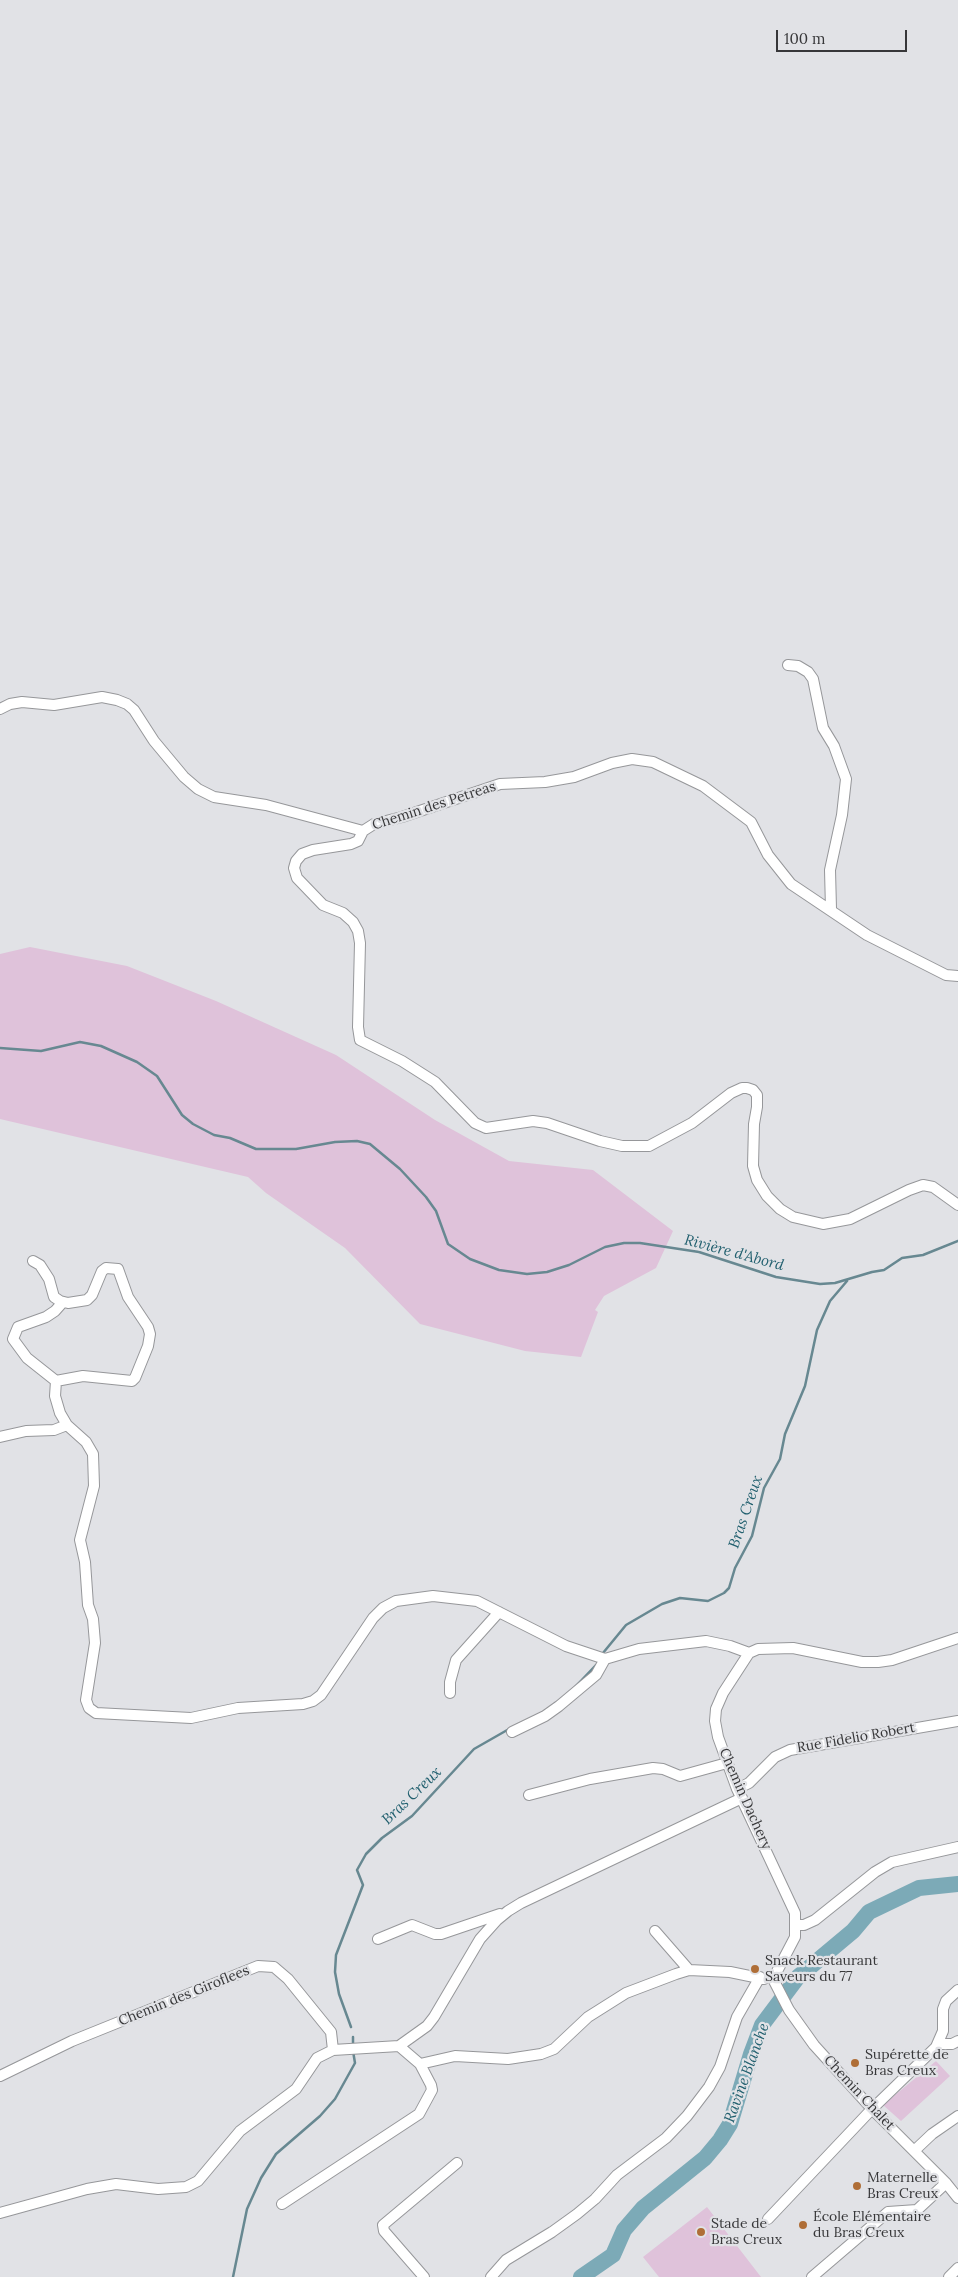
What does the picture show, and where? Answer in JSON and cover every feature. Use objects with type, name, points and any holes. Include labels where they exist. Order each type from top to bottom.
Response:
[{"type":"street","points":[[788,665],[798,666],[808,672],[812,679],[823,728],[834,746],[846,779],[842,815],[830,870],[831,909]]},
{"type":"street","name":"Chemin des Petreas","points":[[0,709],[10,704],[22,702],[54,705],[102,697],[117,700],[127,704],[134,710],[154,741],[184,778],[198,789],[214,797],[266,805],[363,831],[374,824],[402,817],[500,784],[545,782],[574,777],[612,763],[632,759],[653,762],[703,786],[751,822],[768,855],[792,884],[867,935],[946,975],[958,976]]},
{"type":"street","points":[[363,831],[358,841],[302,854],[296,861],[294,868],[297,878],[323,905],[343,913],[353,922],[358,931],[360,942],[358,1027],[360,1040],[402,1061],[435,1082],[475,1123],[486,1128],[533,1121],[560,1126],[600,1141],[622,1146],[649,1146],[692,1123],[731,1093],[747,1088],[753,1090],[756,1095],[757,1107],[754,1124],[753,1166],[767,1196],[780,1209],[793,1217],[823,1224],[850,1220],[909,1190],[923,1185],[932,1187],[958,1205]]},
{"type":"street","points":[[33,1261],[40,1265],[54,1296],[63,1302],[76,1303],[87,1300],[92,1295],[102,1271],[106,1268],[118,1269],[128,1297],[148,1327],[150,1334],[148,1346],[132,1381],[83,1376],[56,1381],[27,1358],[13,1339],[18,1327],[55,1312],[63,1302]]},
{"type":"street","points":[[56,1381],[57,1406],[67,1425],[86,1442],[93,1454],[94,1486],[80,1540],[85,1562],[88,1605],[93,1619],[96,1643],[86,1705],[92,1711],[101,1714],[191,1718],[238,1708],[303,1704],[313,1701],[321,1695],[373,1618],[383,1608],[396,1601],[433,1596],[477,1601],[566,1646],[605,1658],[638,1649],[706,1641],[730,1646],[749,1653],[767,1647],[793,1648],[862,1662],[878,1662],[892,1660],[958,1638]]},
{"type":"street","points":[[0,1437],[26,1431],[54,1430],[67,1425]]},
{"type":"street","points":[[450,1693],[450,1682],[456,1660],[499,1612]]},
{"type":"street","name":"Chemin Dachery","points":[[749,1653],[723,1693],[716,1708],[714,1721],[727,1763],[786,1891],[795,1913],[796,1925]]},
{"type":"street","points":[[512,1732],[559,1706],[596,1674],[605,1658]]},
{"type":"street","name":"Rue Fidelio Robert","points":[[508,1911],[740,1794],[775,1757],[790,1750],[958,1720]]},
{"type":"street","points":[[529,1795],[590,1779],[653,1768],[663,1768],[680,1776],[727,1763]]},
{"type":"street","points":[[420,2064],[456,2056],[508,2059],[541,2054],[554,2049],[588,2017],[626,1993],[689,1970],[730,1972],[760,1977],[773,1982],[795,1937],[796,1925],[804,1925],[815,1920],[875,1872],[892,1862],[958,1847]]},
{"type":"street","points":[[378,1939],[412,1925],[435,1934],[447,1933],[508,1911]]},
{"type":"street","points":[[0,2213],[87,2189],[116,2184],[173,2189],[186,2187],[198,2181],[240,2131],[296,2089],[317,2058],[333,2050],[400,2046],[427,2026],[480,1940],[497,1920],[508,1911]]},
{"type":"street","points":[[655,1931],[689,1970]]},
{"type":"street","name":"Chemin des Giroflees","points":[[0,2076],[72,2041],[258,1966],[274,1967],[288,1979],[330,2032],[333,2050]]},
{"type":"street","points":[[491,2277],[506,2260],[552,2232],[577,2214],[595,2199],[617,2175],[666,2138],[687,2116],[709,2087],[720,2066],[737,2017],[760,1977]]},
{"type":"street","name":"Chemin Chalet","points":[[773,1982],[789,2010],[814,2045],[872,2109],[946,2183],[958,2198]]},
{"type":"street","points":[[768,2219],[872,2109],[938,2044],[943,2031],[942,2010],[946,2001],[958,1990]]},
{"type":"street","points":[[938,2044],[958,2041]]},
{"type":"street","points":[[282,2204],[419,2114],[432,2090],[431,2085],[420,2064],[400,2046]]},
{"type":"street","points":[[914,2150],[932,2134],[958,2116]]},
{"type":"street","points":[[424,2277],[384,2231],[382,2225],[457,2163]]},
{"type":"street","points":[[812,2277],[888,2212],[917,2210],[946,2183]]},
{"type":"street","points":[[949,2277],[958,2268]]},
{"type":"shaded area","points":[[30,947],[127,966],[216,1001],[336,1055],[435,1120],[509,1161],[593,1170],[673,1231],[656,1268],[604,1296],[595,1310],[598,1312],[581,1357],[525,1351],[420,1324],[345,1248],[266,1193],[248,1177],[0,1119],[0,954]]},
{"type":"shaded area","points":[[936,2061],[950,2076],[901,2121],[883,2105]]},
{"type":"shaded area","name":"Stade de Bras Creux","points":[[707,2207],[761,2277],[659,2277],[643,2257]]},
{"type":"waterway","name":"Rivière d'Abord","points":[[0,1048],[41,1051],[80,1042],[101,1046],[137,1062],[157,1076],[182,1115],[193,1124],[214,1135],[230,1138],[256,1149],[296,1149],[335,1142],[357,1141],[370,1144],[400,1169],[426,1197],[436,1211],[448,1244],[470,1259],[499,1270],[527,1274],[547,1272],[569,1265],[605,1247],[624,1243],[640,1243],[699,1252],[776,1277],[820,1284],[835,1283],[884,1270],[902,1258],[923,1255],[958,1241]]},
{"type":"waterway","name":"Bras Creux","points":[[603,1653],[626,1625],[662,1604],[680,1598],[708,1601],[724,1593],[729,1588],[735,1568],[752,1536],[764,1488],[780,1459],[785,1434],[805,1386],[817,1330],[830,1301],[847,1281]]},
{"type":"waterway","name":"Bras Creux","points":[[576,1686],[596,1665]]},
{"type":"waterway","name":"Bras Creux","points":[[351,2027],[339,1994],[335,1972],[336,1955],[363,1885],[357,1870],[366,1854],[382,1838],[412,1816],[474,1749],[509,1729]]},
{"type":"waterway","name":"Ravine Blanche","points":[[581,2277],[613,2255],[624,2230],[643,2208],[705,2158],[720,2140],[730,2124],[751,2054],[762,2025],[798,1977],[853,1931],[869,1912],[919,1888],[958,1884]]},
{"type":"waterway","name":"Bras Creux","points":[[353,2037],[353,2046]]},
{"type":"waterway","name":"Bras Creux","points":[[233,2277],[247,2209],[261,2178],[276,2154],[320,2116],[335,2099],[355,2063],[353,2051]]},
{"type":"place","name":"Snack Restaurant Saveurs du 77","points":[[755,1969]]},
{"type":"place","name":"Supérette de Bras Creux","points":[[855,2063]]},
{"type":"place","name":"Maternelle Bras Creux","points":[[857,2186]]},
{"type":"place","name":"École Elémentaire du Bras Creux","points":[[803,2225]]},
{"type":"place","name":"Stade de Bras Creux","points":[[701,2232]]}]
